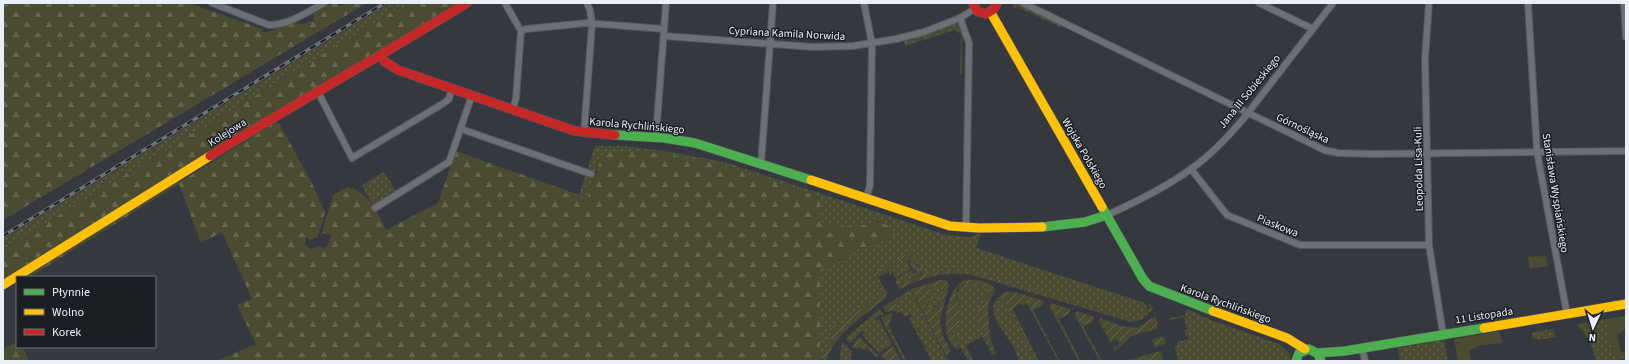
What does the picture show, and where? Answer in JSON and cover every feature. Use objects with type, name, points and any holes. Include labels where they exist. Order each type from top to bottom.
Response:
[{"type":"street","points":[[212,3],[269,24],[284,23],[324,3]]},
{"type":"street","name":"Kolejowa","points":[[19,276],[317,90],[381,55],[467,3]]},
{"type":"street","points":[[505,3],[521,31],[516,98],[513,109]]},
{"type":"street","points":[[584,133],[592,24],[590,10],[587,3]]},
{"type":"street","points":[[656,136],[666,3]]},
{"type":"street","points":[[760,164],[773,3]]},
{"type":"street","points":[[864,3],[872,44],[870,185],[866,199]]},
{"type":"street","points":[[974,6],[980,13],[991,12],[994,10],[997,3]]},
{"type":"street","points":[[1259,3],[1313,30]]},
{"type":"street","name":"Jana III Sobieskiego","points":[[966,228],[1062,226],[1085,222],[1108,215],[1138,202],[1191,169],[1228,136],[1248,113],[1333,3]]},
{"type":"street","name":"Leopolda Lisa-Kuli","points":[[1429,3],[1425,59],[1429,245],[1443,334]]},
{"type":"street","name":"Stanisława Wyspiańskiego","points":[[1528,3],[1537,152],[1567,314]]},
{"type":"street","points":[[1624,3],[1626,37]]},
{"type":"street","name":"Górnośląska","points":[[1024,4],[1324,150],[1355,154],[1626,150]]},
{"type":"street","name":"Cypriana Kamila Norwida","points":[[664,36],[770,44],[838,47],[872,44],[924,32],[960,18],[974,6]]},
{"type":"street","name":"Wojska Polskiego","points":[[991,12],[1108,215],[1143,279],[1149,286],[1168,295]]},
{"type":"street","points":[[960,18],[969,43],[966,228]]},
{"type":"street","points":[[521,31],[526,29],[592,24],[664,29]]},
{"type":"street","name":"Karola Rychlińskiego","points":[[381,55],[387,63],[398,70],[584,133],[656,136],[679,139],[708,146],[941,224],[966,228]]},
{"type":"street","points":[[317,90],[352,158],[444,103],[449,99],[452,88]]},
{"type":"street","points":[[375,208],[449,162],[472,95]]},
{"type":"street","points":[[461,129],[591,174]]},
{"type":"street","name":"Piaskowa","points":[[1191,169],[1227,215],[1300,244],[1429,245]]},
{"type":"street","name":"Kolejowa","points":[[3,286],[16,278]]},
{"type":"street","name":"Karola Rychlińskiego","points":[[1168,295],[1287,338],[1305,349],[1312,349],[1321,358]]},
{"type":"street","name":"11 Listopada","points":[[1321,358],[1345,351],[1626,304]]},
{"type":"street","points":[[1276,335],[1289,344],[1297,358],[1305,349]]},
{"type":"street","points":[[1362,348],[1365,361]]},
{"type":"green space","points":[[3,3],[189,3],[262,29],[264,33],[294,23],[304,24],[310,21],[314,22],[313,14],[323,7],[335,3],[340,6],[348,3],[367,3],[3,220]]},
{"type":"green space","points":[[390,3],[407,3],[3,249],[3,239]]},
{"type":"green space","points":[[407,3],[460,3],[3,281],[3,249]]},
{"type":"green space","points":[[1013,3],[1019,3],[1024,7],[1062,25],[1060,27],[1017,7],[1014,8]]},
{"type":"green space","points":[[953,24],[959,25],[958,26],[962,35],[962,74],[960,74],[961,34],[954,30],[905,46],[904,41],[926,35]]},
{"type":"green space","points":[[276,122],[279,123],[313,185],[325,212],[318,237],[310,240],[306,237],[305,245],[311,249],[318,246],[325,248],[329,243],[331,235],[322,233],[333,195],[347,187],[354,189],[366,198],[375,210],[386,230],[438,203],[456,151],[579,195],[582,199],[586,199],[588,195],[602,155],[610,151],[667,153],[687,159],[698,159],[734,169],[817,196],[820,201],[820,224],[841,228],[854,228],[875,222],[890,227],[893,229],[895,234],[889,239],[850,253],[830,267],[820,269],[820,361],[216,361],[256,344],[237,305],[252,299],[222,232],[201,243],[179,184],[32,276],[23,276],[177,181],[180,182]]},
{"type":"green space","points":[[595,146],[625,146],[671,152],[728,163],[946,235],[971,237],[981,234],[976,248],[1145,303],[1148,310],[1150,310],[1148,304],[1154,309],[1141,320],[1131,322],[1131,320],[976,272],[948,269],[925,274],[913,252],[872,274],[881,291],[880,294],[843,323],[833,324],[830,328],[832,338],[820,361],[820,269],[838,262],[851,252],[890,239],[879,221],[851,228],[820,224],[820,201],[734,169],[698,159],[687,159],[667,153],[599,161],[588,195],[586,199],[582,199],[579,195]]},
{"type":"green space","points":[[384,172],[396,191],[373,206],[362,185]]},
{"type":"green space","points":[[913,251],[925,273],[948,269],[976,272],[1131,320],[1131,322],[972,275],[953,274],[935,276],[917,281],[900,289],[898,286],[921,274],[914,257],[911,255],[887,268],[888,272],[878,277],[887,293],[886,298],[851,325],[836,341],[826,361],[821,361],[825,349],[832,338],[830,328],[833,324],[843,323],[880,294],[881,291],[872,274]]},
{"type":"green space","points":[[911,255],[918,264],[920,275],[897,286],[895,281],[897,280],[896,278],[912,270],[914,274],[917,272],[916,270],[914,271],[909,263],[911,262],[910,260],[907,261],[911,269],[895,278],[893,272],[891,273],[891,276],[887,268]]},
{"type":"green space","points":[[1546,256],[1548,266],[1530,269],[1528,257]]},
{"type":"green space","points":[[940,280],[946,280],[949,285],[940,320],[942,334],[950,350],[949,354],[946,356],[912,291],[895,301],[902,313],[895,312],[894,310],[886,312],[883,307],[912,289]],"holes":[[[934,286],[941,289],[941,299],[935,306],[928,309],[924,304],[933,298],[934,294],[930,288]]]},
{"type":"green space","points":[[965,280],[977,280],[990,284],[995,290],[989,302],[988,312],[990,339],[996,353],[992,355],[983,337],[978,319],[980,306],[987,295],[988,289],[969,284],[961,286],[956,294],[961,312],[959,323],[955,329],[955,335],[961,348],[957,349],[951,343],[947,334],[946,313],[953,292],[958,284]]},
{"type":"green space","points":[[968,283],[988,288],[989,292],[979,313],[979,324],[983,336],[961,348],[954,334],[960,313],[957,293],[960,287]]},
{"type":"green space","points":[[934,286],[940,288],[942,295],[936,306],[930,310],[924,305],[933,297],[933,293],[930,289]]},
{"type":"green space","points":[[911,291],[945,356],[950,361],[932,361],[909,319],[912,317],[910,314],[904,317],[895,301]]},
{"type":"green space","points":[[1005,292],[1015,292],[1044,301],[1043,305],[1033,310],[1060,361],[1058,361],[1027,303],[1022,305],[1019,303],[1013,310],[1039,361],[1036,361],[1001,295]]},
{"type":"green space","points":[[1001,295],[1036,361],[1018,361],[1017,353],[1000,327],[993,310],[995,302]]},
{"type":"green space","points":[[1051,303],[1070,309],[1069,314],[1059,319],[1081,361],[1078,361],[1050,307]]},
{"type":"green space","points":[[880,309],[883,314],[875,318],[876,320],[879,319],[892,344],[879,353],[862,335],[864,333],[862,331],[850,343],[846,339],[848,336]]},
{"type":"green space","points":[[1187,309],[1208,319],[1279,344],[1289,353],[1291,361],[1178,361],[1174,344],[1175,346],[1178,345],[1177,342],[1189,339],[1186,337],[1185,331],[1187,330],[1184,317],[1169,320],[1170,318],[1180,315],[1185,316]]},
{"type":"green space","points":[[1077,311],[1094,317],[1093,321],[1083,326],[1101,359],[1099,360],[1075,316]]},
{"type":"green space","points":[[891,313],[893,314],[890,320],[891,323],[888,325],[907,361],[904,361],[881,318]]},
{"type":"green space","points":[[1156,316],[1158,328],[1132,336],[1115,351],[1113,347],[1118,346],[1119,341],[1114,339],[1111,343],[1099,322],[1100,318],[1125,327],[1135,327],[1142,325]]},
{"type":"green space","points":[[1626,316],[1626,318],[1607,322],[1614,357],[1621,356],[1621,352],[1626,351],[1626,358],[1610,361],[1596,361],[1590,342],[1581,329],[1577,326],[1578,324]]},
{"type":"green space","points":[[1626,318],[1626,329],[1617,335],[1622,355],[1614,357],[1607,322]]},
{"type":"green space","points":[[1552,329],[1556,337],[1538,340],[1537,338],[1533,339],[1532,334],[1534,332]]},
{"type":"green space","points":[[1499,331],[1502,343],[1477,346],[1477,348],[1469,350],[1471,361],[1458,361],[1454,339]]},
{"type":"green space","points":[[859,337],[879,356],[877,358],[867,348],[864,350],[861,348],[855,349],[852,346]]},
{"type":"green space","points":[[1162,337],[1165,339],[1165,344],[1155,347],[1152,339]]},
{"type":"green space","points":[[1444,340],[1448,361],[1400,361],[1398,348]]},
{"type":"green space","points":[[16,342],[16,348],[23,348],[29,361],[3,361],[3,349]]},
{"type":"green space","points":[[843,342],[852,351],[851,358],[853,361],[840,361],[840,352]]},
{"type":"green space","points":[[965,345],[974,361],[968,361],[961,348]]},
{"type":"green space","points":[[893,346],[901,361],[887,361],[881,355]]},
{"type":"green space","points":[[1161,351],[1163,359],[1151,361],[1124,361]]},
{"type":"railway","points":[[3,236],[385,3]]},
{"type":"traffic: fast","points":[[615,135],[664,138],[695,143],[811,180]]},
{"type":"traffic: fast","points":[[1102,207],[1143,279],[1149,286],[1213,311]]},
{"type":"traffic: fast","points":[[1042,227],[1085,222],[1107,215]]},
{"type":"traffic: fast","points":[[1318,353],[1345,351],[1484,328]]},
{"type":"traffic: fast","points":[[1296,361],[1299,353],[1309,349],[1318,354],[1321,361]]},
{"type":"traffic: slow","points":[[991,13],[1102,207]]},
{"type":"traffic: slow","points":[[17,276],[210,156]]},
{"type":"traffic: slow","points":[[811,180],[950,226],[979,228],[1042,227]]},
{"type":"traffic: slow","points":[[3,285],[16,277]]},
{"type":"traffic: slow","points":[[1484,328],[1626,304]]},
{"type":"traffic: slow","points":[[1213,311],[1287,338],[1305,349]]},
{"type":"traffic: jam","points":[[210,156],[467,3]]},
{"type":"traffic: jam","points":[[973,3],[977,11],[986,14],[994,9],[997,3]]},
{"type":"traffic: jam","points":[[381,55],[384,61],[398,70],[575,131],[615,135]]}]
